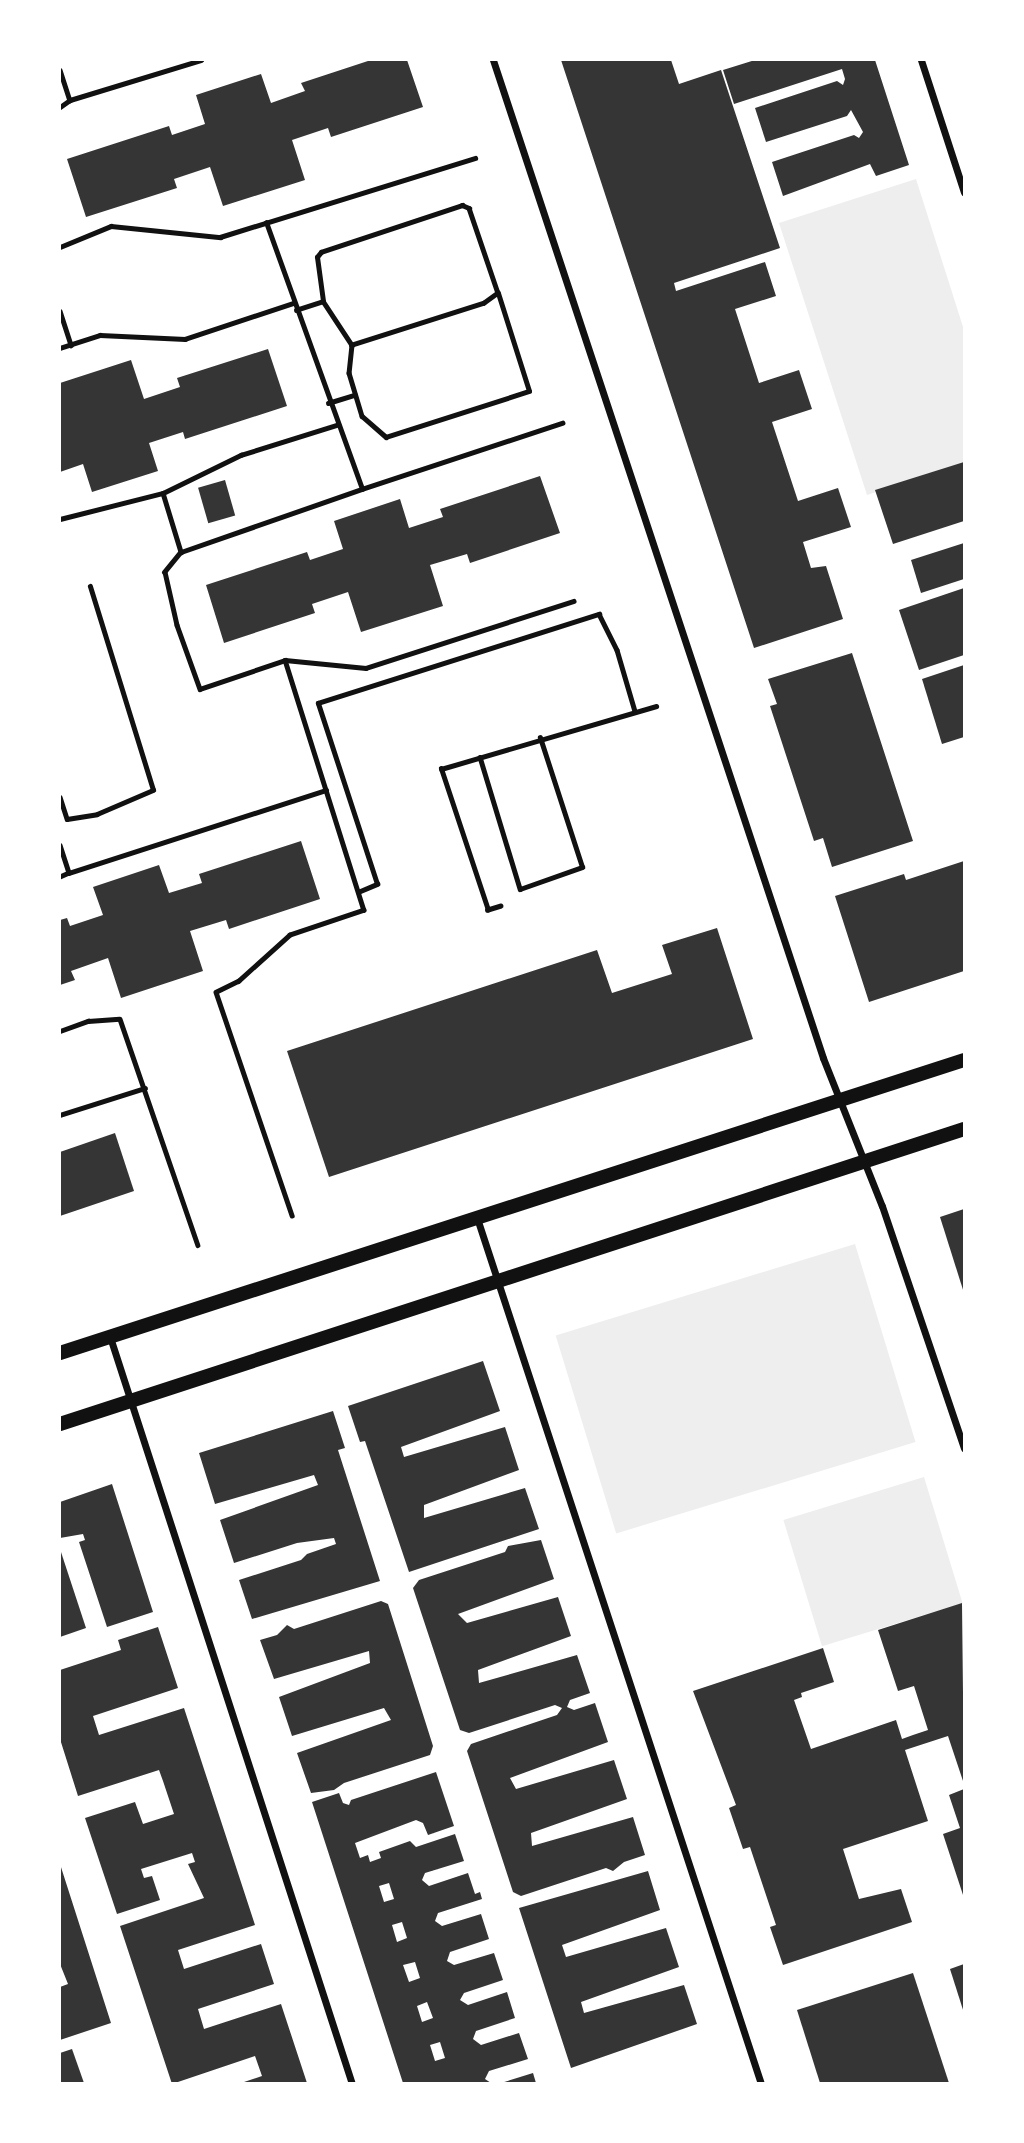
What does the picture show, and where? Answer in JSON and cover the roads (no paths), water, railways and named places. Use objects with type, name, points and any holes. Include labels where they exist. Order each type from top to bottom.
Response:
[{"type":"main road","points":[[60,1353],[839,1104],[964,1060]]},
{"type":"main road","points":[[60,1424],[964,1129]]},
{"type":"street","points":[[493,60],[839,1104],[863,1161],[964,1448]]},
{"type":"street","points":[[920,60],[964,192]]},
{"type":"street","points":[[477,1218],[761,2084]]},
{"type":"street","points":[[110,1337],[352,2084]]}]
